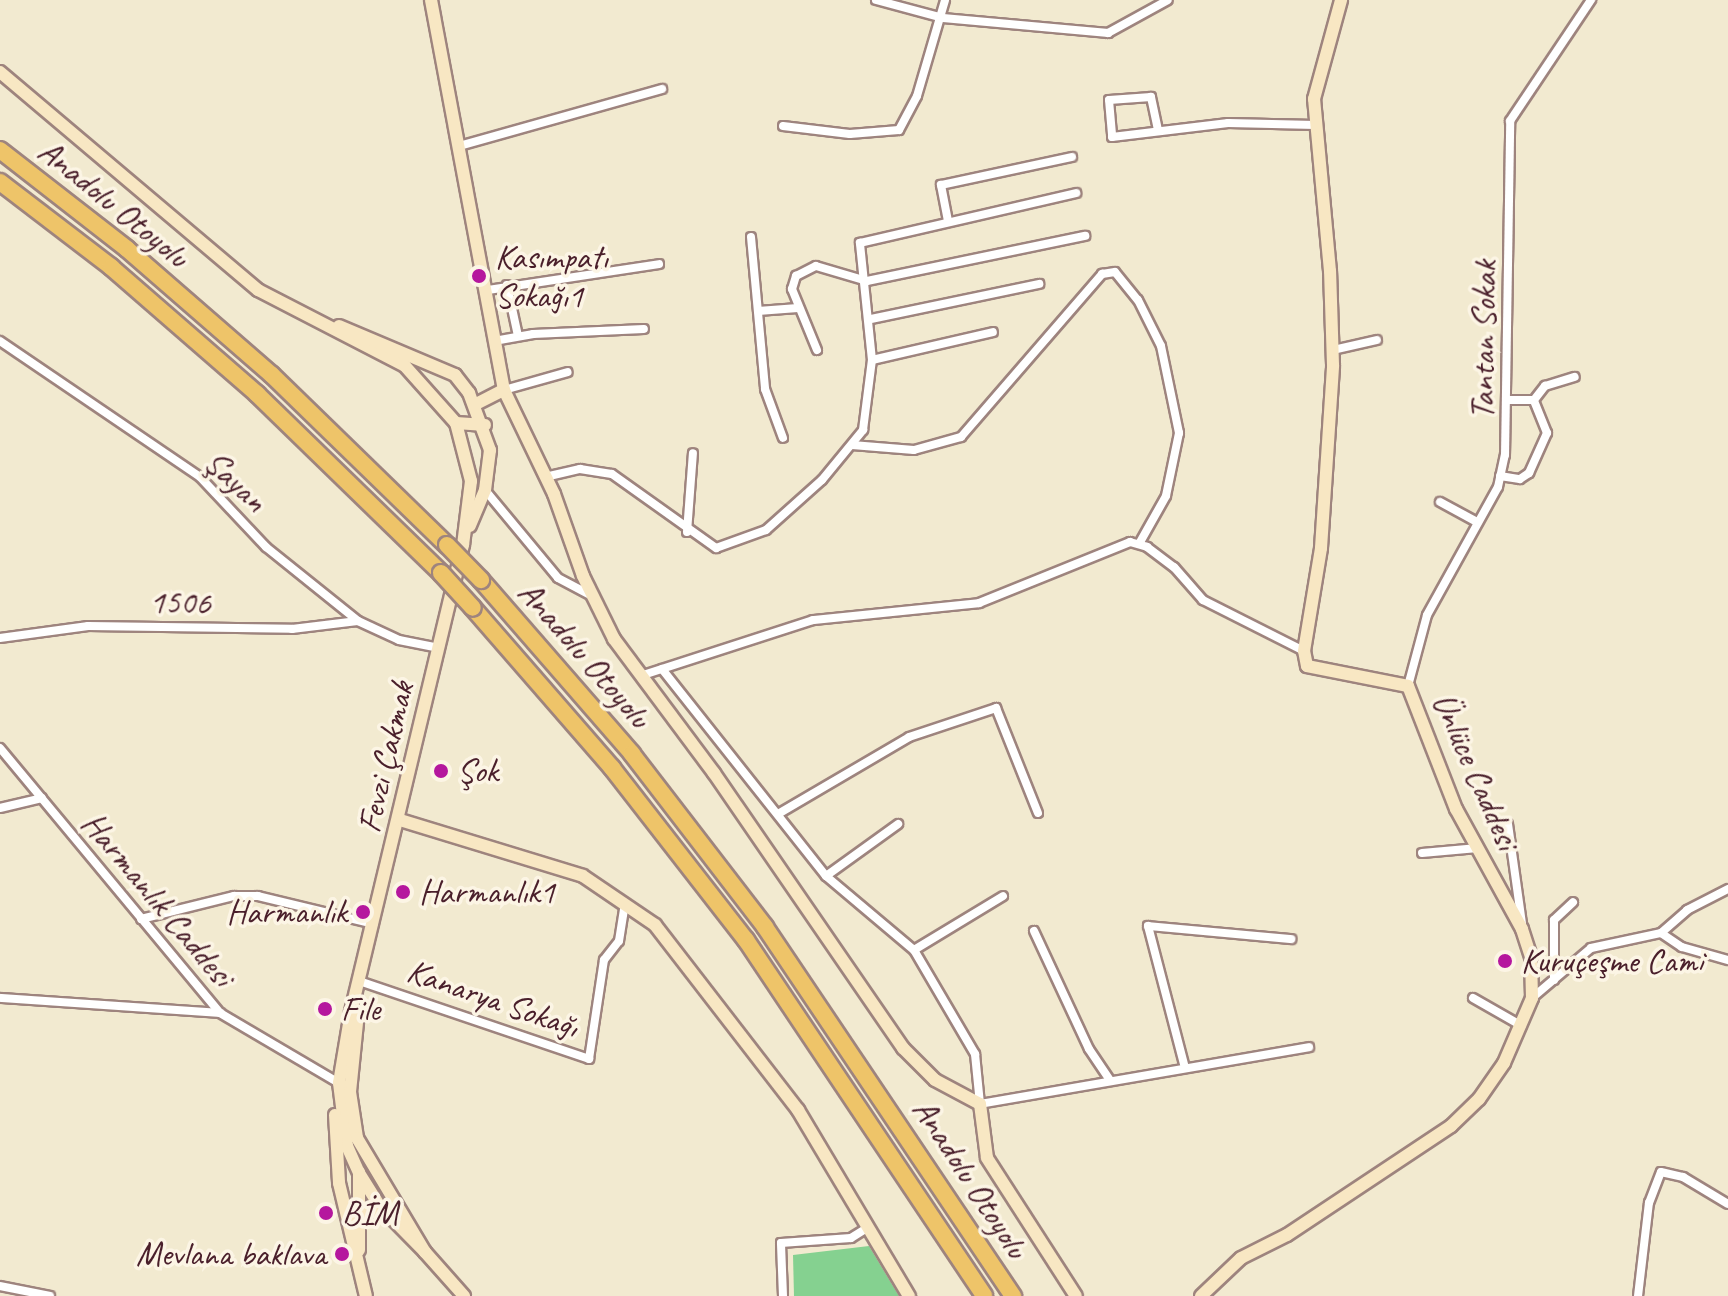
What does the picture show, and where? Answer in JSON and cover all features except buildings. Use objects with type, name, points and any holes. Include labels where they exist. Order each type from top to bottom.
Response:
[{"type":"highway","name":"Anadolu Otoyolu","points":[[0,150],[127,249],[284,385],[455,545],[481,580],[632,754],[765,927],[1013,1296]]},
{"type":"highway","name":"Anadolu Otoyolu","points":[[0,182],[111,267],[257,394],[473,608],[612,768],[746,940],[984,1296]]},
{"type":"street","points":[[431,0],[488,290],[504,390],[545,477],[595,598],[640,676],[714,773],[903,1048],[935,1080],[980,1104],[1309,1047]]},
{"type":"street","points":[[876,0],[943,18],[1108,33],[1168,0]]},
{"type":"street","points":[[783,126],[850,134],[899,130],[917,96],[943,18],[945,0]]},
{"type":"street","points":[[640,676],[813,620],[979,603],[1103,549],[1139,544],[1174,567],[1203,600],[1304,651],[1321,548],[1333,350],[1314,99],[1341,0]]},
{"type":"street","name":"Tantan Sokak","points":[[1408,686],[1427,615],[1500,476],[1507,400],[1504,338],[1511,254],[1510,121],[1591,0]]},
{"type":"street","points":[[0,72],[258,290],[405,366],[454,419],[485,425]]},
{"type":"street","points":[[459,146],[662,89]]},
{"type":"street","points":[[1158,130],[1151,97],[1109,100],[1112,137],[1228,123],[1316,125]]},
{"type":"street","points":[[948,221],[941,185],[1072,157]]},
{"type":"street","points":[[545,477],[580,469],[612,474],[687,532],[716,548],[753,537],[792,509],[852,445],[868,414],[871,319],[860,243],[1076,193]]},
{"type":"street","points":[[817,350],[792,289],[796,276],[816,266],[867,281],[1085,236]]},
{"type":"street","points":[[751,237],[765,389],[783,438]]},
{"type":"street","points":[[488,290],[659,264]]},
{"type":"street","points":[[852,445],[914,450],[961,437],[1102,274],[1115,272],[1138,300],[1161,346],[1179,433],[1166,496],[1139,544]]},
{"type":"street","points":[[871,319],[1039,284]]},
{"type":"street","points":[[507,285],[518,336]]},
{"type":"street","points":[[758,311],[798,308]]},
{"type":"street","points":[[302,314],[380,339],[455,375],[472,399],[485,425],[490,450],[485,490],[455,545]]},
{"type":"street","points":[[494,341],[518,336],[644,329]]},
{"type":"street","points":[[872,360],[993,332]]},
{"type":"street","points":[[1333,350],[1377,340]]},
{"type":"street","name":"Şayan","points":[[0,341],[200,477],[266,547],[358,621],[399,640],[439,648]]},
{"type":"street","points":[[455,545],[471,481],[454,419],[454,404],[568,372]]},
{"type":"street","points":[[1534,400],[1545,386],[1575,377]]},
{"type":"street","points":[[1507,400],[1534,400]]},
{"type":"street","points":[[1500,476],[1520,479],[1529,473],[1547,433],[1534,400]]},
{"type":"street","points":[[687,532],[693,453]]},
{"type":"street","points":[[485,490],[558,578],[595,598]]},
{"type":"street","points":[[1440,502],[1477,522]]},
{"type":"street","name":"Fevzi Çakmak","points":[[362,982],[439,648],[455,545]]},
{"type":"street","name":"1506","points":[[0,638],[88,626],[292,629],[358,621]]},
{"type":"street","name":"Ünlüce Caddesi","points":[[1201,1296],[1241,1258],[1287,1235],[1451,1126],[1479,1099],[1522,1026],[1532,998],[1531,957],[1522,929],[1436,764],[1408,686],[1321,672],[1307,666],[1304,651]]},
{"type":"street","points":[[662,669],[826,876],[914,950],[975,1054],[987,1158],[1076,1296]]},
{"type":"street","points":[[778,814],[909,737],[996,708],[1038,813]]},
{"type":"street","name":"Harmanlık Caddesi","points":[[0,748],[220,1013],[339,1083]]},
{"type":"street","points":[[0,808],[42,798]]},
{"type":"street","points":[[400,820],[548,862],[625,902],[655,925],[798,1110],[909,1296]]},
{"type":"street","points":[[826,876],[898,824]]},
{"type":"street","points":[[1508,824],[1520,886],[1522,929]]},
{"type":"street","points":[[1422,853],[1478,848]]},
{"type":"street","points":[[1532,998],[1591,948],[1661,933],[1687,910],[1728,889]]},
{"type":"street","points":[[141,919],[234,896],[258,896],[375,924]]},
{"type":"street","points":[[914,950],[1003,896]]},
{"type":"street","name":"Kanarya Sokağı","points":[[362,982],[589,1059],[604,960],[619,941],[625,902]]},
{"type":"street","points":[[1554,980],[1554,920],[1573,902]]},
{"type":"street","points":[[1185,1068],[1148,926],[1291,939]]},
{"type":"street","points":[[1034,931],[1089,1049],[1110,1080]]},
{"type":"street","points":[[1661,933],[1682,947],[1728,960]]},
{"type":"street","points":[[362,982],[339,1083],[335,1156],[340,1192],[365,1290]]},
{"type":"street","points":[[362,982],[350,1092],[363,1151],[425,1252]]},
{"type":"street","points":[[0,998],[220,1013]]},
{"type":"street","points":[[1473,998],[1522,1026]]},
{"type":"street","points":[[338,1099],[347,1146],[359,1173],[385,1212],[464,1296]]},
{"type":"street","points":[[363,1151],[359,1173],[359,1221],[365,1290]]},
{"type":"street","points":[[1638,1296],[1649,1203],[1661,1172],[1683,1177],[1728,1204]]},
{"type":"street","points":[[340,1192],[346,1179],[359,1173],[376,1176]]},
{"type":"street","points":[[359,1221],[368,1212],[385,1212]]},
{"type":"street","points":[[783,1296],[781,1243],[851,1238],[867,1228]]},
{"type":"street","points":[[0,1286],[50,1296]]},
{"type":"green space","points":[[869,1246],[899,1296],[794,1296],[793,1255]]},
{"type":"place","name":"Kasımpatı Sokağı1","points":[[479,276]]},
{"type":"place","name":"Şok","points":[[441,771]]},
{"type":"place","name":"Harmanlık1","points":[[403,892]]},
{"type":"place","name":"Harmanlık","points":[[363,912]]},
{"type":"place","name":"Kuruçeşme Cami","points":[[1505,961]]},
{"type":"place","name":"File","points":[[325,1009]]},
{"type":"place","name":"BİM","points":[[326,1213]]},
{"type":"place","name":"Mevlana baklava","points":[[342,1254]]}]
